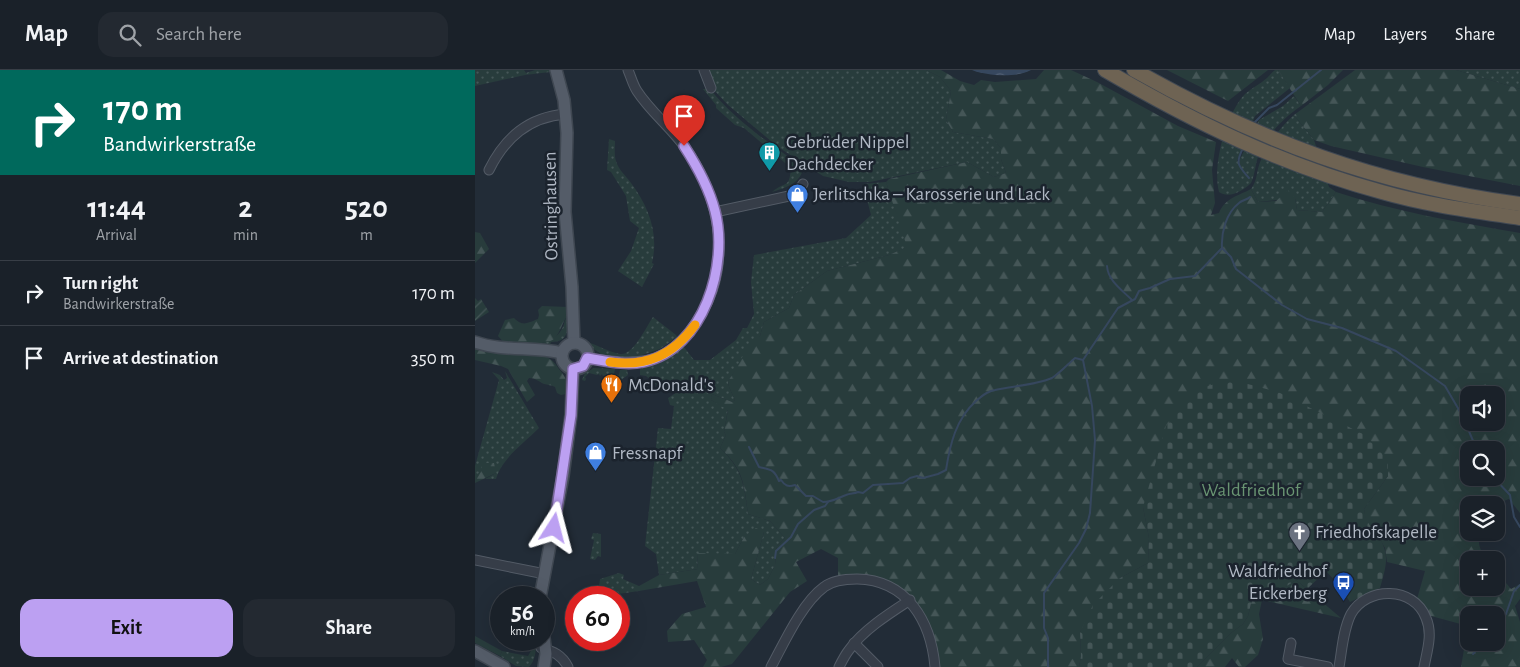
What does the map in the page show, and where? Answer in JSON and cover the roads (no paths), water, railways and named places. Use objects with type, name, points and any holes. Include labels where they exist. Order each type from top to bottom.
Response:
[{"type":"highway","points":[[1105,70],[1163,104],[1228,136],[1333,177],[1382,192],[1428,203],[1520,218]]},
{"type":"highway","points":[[1134,70],[1179,96],[1248,129],[1328,160],[1381,177],[1439,191],[1520,204]]},
{"type":"main road","name":"Ostringhausen","points":[[556,70],[566,114],[565,212],[573,294],[574,343]]},
{"type":"main road","points":[[475,342],[498,347],[536,348],[562,353]]},
{"type":"main road","points":[[574,343],[581,344],[586,349],[587,358],[583,366],[573,369],[567,367],[563,362],[562,353],[566,346],[574,343]]},
{"type":"main road","points":[[542,586],[569,433],[573,369]]},
{"type":"main road","points":[[475,651],[504,667]]},
{"type":"main road","points":[[535,667],[540,651]]},
{"type":"main road","points":[[543,651],[544,667]]},
{"type":"street","points":[[587,358],[623,363],[644,362],[669,352],[687,336],[704,309],[715,279],[719,252],[715,212],[704,181],[692,159],[639,93],[628,70]]},
{"type":"street","points":[[704,70],[711,88]]},
{"type":"street","points":[[489,170],[504,144],[525,126],[543,119],[566,114]]},
{"type":"street","points":[[715,212],[789,196],[799,190],[803,184]]},
{"type":"street","points":[[475,560],[545,574]]},
{"type":"street","points":[[771,667],[800,615],[823,587],[834,581],[864,579],[880,582],[910,600],[926,628],[932,646],[935,667]]},
{"type":"street","points":[[1339,667],[1347,622],[1355,608],[1369,597],[1377,594],[1391,593],[1409,598],[1420,607],[1427,619],[1430,632],[1424,667]]},
{"type":"street","points":[[839,667],[854,643],[886,616],[910,600]]},
{"type":"street","points":[[1291,642],[1288,659],[1328,667]]},
{"type":"street","points":[[854,643],[878,667]]},
{"type":"street","points":[[553,651],[562,657],[568,667]]},
{"type":"water","points":[[972,70],[1031,70],[1025,73],[1002,75],[986,74]]},
{"type":"waterway","points":[[1254,123],[1269,108],[1277,105],[1321,70]]},
{"type":"waterway","points":[[1243,148],[1238,161],[1242,170],[1249,178]]},
{"type":"waterway","points":[[1083,360],[1118,308],[1135,299],[1139,291],[1170,279],[1195,276],[1222,248],[1222,236],[1234,207],[1250,197]]},
{"type":"waterway","points":[[1222,248],[1231,257],[1236,269],[1282,305],[1307,319],[1342,328],[1396,351],[1445,386],[1462,415],[1473,441]]},
{"type":"waterway","points":[[1107,266],[1113,281],[1132,300]]},
{"type":"waterway","points":[[749,447],[759,467],[772,471],[779,481],[781,480],[785,485],[795,485],[806,496],[813,496],[823,502],[832,501],[849,494],[863,493],[873,485],[903,483],[917,476],[923,478],[946,470],[955,432],[963,416],[976,401],[992,391],[1052,378],[1075,358],[1083,360]]},
{"type":"waterway","points":[[1048,667],[1048,638],[1044,628],[1044,593],[1079,543],[1086,529],[1090,513],[1095,440],[1092,406],[1083,360]]},
{"type":"waterway","points":[[1502,486],[1510,495],[1514,517],[1520,527]]},
{"type":"waterway","points":[[775,558],[776,551],[791,537],[798,524],[814,510],[825,506],[828,502]]},
{"type":"waterway","points":[[1505,615],[1514,591],[1520,585]]},
{"type":"waterway","points":[[1473,654],[1476,651]]},
{"type":"place","name":"Gebrüder Nippel Dachdecker","points":[[770,172]]},
{"type":"place","name":"Jerlitschka – Karosserie und Lack","points":[[797,213]]},
{"type":"place","name":"McDonald's","points":[[612,404]]},
{"type":"place","name":"Fressnapf","points":[[596,472]]},
{"type":"place","name":"Friedhofskapelle","points":[[1299,551]]},
{"type":"place","name":"Waldfriedhof Eickerberg","points":[[1343,601]]},
{"type":"park label","name":"Waldfriedhof","points":[[1251,490]]}]
